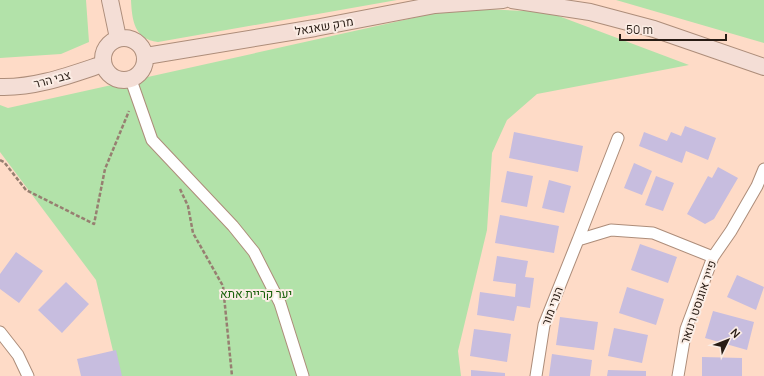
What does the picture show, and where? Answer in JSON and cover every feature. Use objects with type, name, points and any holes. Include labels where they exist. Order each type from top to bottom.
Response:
[{"type":"street","points":[[110,0],[118,38]]},
{"type":"street","name":"מרק שאגאל","points":[[146,56],[315,28],[435,5],[503,0]]},
{"type":"street","points":[[512,0],[590,12],[654,29],[764,67]]},
{"type":"street","points":[[133,87],[144,68],[146,56],[139,43],[126,38],[118,38],[108,46],[103,57],[103,64],[106,70],[117,79],[133,87],[152,140],[233,226],[254,252],[280,302],[303,376]]},
{"type":"street","name":"צבי הרר","points":[[0,87],[16,87],[51,81],[103,64]]},
{"type":"street","name":"הנרי מור","points":[[536,376],[544,325],[618,138]]},
{"type":"street","name":"פייר אוגוסט רנואר","points":[[678,376],[686,329],[713,257],[731,232],[757,186],[764,169]]},
{"type":"street","points":[[578,240],[611,230],[653,233],[713,257]]},
{"type":"street","points":[[0,332],[18,355],[28,376]]},
{"type":"path","points":[[0,160],[4,162],[26,190],[94,224],[105,169],[133,87]]},
{"type":"path","points":[[179,186],[188,206],[193,233],[223,286],[232,376]]},
{"type":"green space","points":[[0,0],[86,0],[89,42],[61,54],[0,58]]},
{"type":"green space","points":[[131,0],[397,0],[158,42],[150,40],[139,33],[132,15]]},
{"type":"green space","points":[[616,0],[764,0],[764,43]]},
{"type":"green space","name":"יער קריית אתא","points":[[458,8],[548,12],[689,65],[537,94],[507,120],[492,153],[487,230],[458,351],[461,376],[119,376],[96,280],[0,152],[0,105],[8,108]]},
{"type":"building","points":[[685,126],[716,138],[708,160],[686,151],[682,163],[639,146],[644,132],[667,141],[671,132],[681,136]]},
{"type":"building","points":[[514,132],[583,146],[578,172],[509,158]]},
{"type":"building","points":[[634,163],[652,171],[642,195],[624,188]]},
{"type":"building","points":[[718,167],[738,178],[714,219],[705,224],[687,214],[708,176],[712,178]]},
{"type":"building","points":[[507,171],[533,176],[527,207],[501,202]]},
{"type":"building","points":[[656,176],[674,183],[663,211],[645,205]]},
{"type":"building","points":[[549,180],[571,186],[564,213],[542,208]]},
{"type":"building","points":[[500,215],[559,226],[554,253],[495,243]]},
{"type":"building","points":[[640,244],[677,257],[668,283],[631,270]]},
{"type":"building","points":[[16,252],[43,271],[19,303],[0,289],[0,274]]},
{"type":"building","points":[[497,256],[528,261],[525,277],[534,278],[530,308],[517,306],[514,321],[477,315],[480,292],[515,297],[516,284],[493,281]]},
{"type":"building","points":[[737,275],[764,287],[756,310],[727,297]]},
{"type":"building","points":[[66,282],[89,304],[62,333],[38,310]]},
{"type":"building","points":[[627,287],[664,299],[656,325],[619,313]]},
{"type":"building","points":[[713,311],[754,322],[747,350],[705,338]]},
{"type":"building","points":[[560,317],[598,322],[594,350],[556,345]]},
{"type":"building","points":[[614,328],[648,335],[642,363],[608,356]]},
{"type":"building","points":[[474,329],[511,334],[507,362],[470,356]]},
{"type":"building","points":[[116,350],[122,376],[81,376],[77,359]]},
{"type":"building","points":[[552,354],[592,360],[590,376],[549,376]]},
{"type":"building","points":[[702,357],[742,358],[742,376],[702,376]]},
{"type":"building","points":[[471,370],[505,373],[505,376],[471,376]]},
{"type":"building","points":[[608,370],[646,371],[646,376],[607,376]]}]
